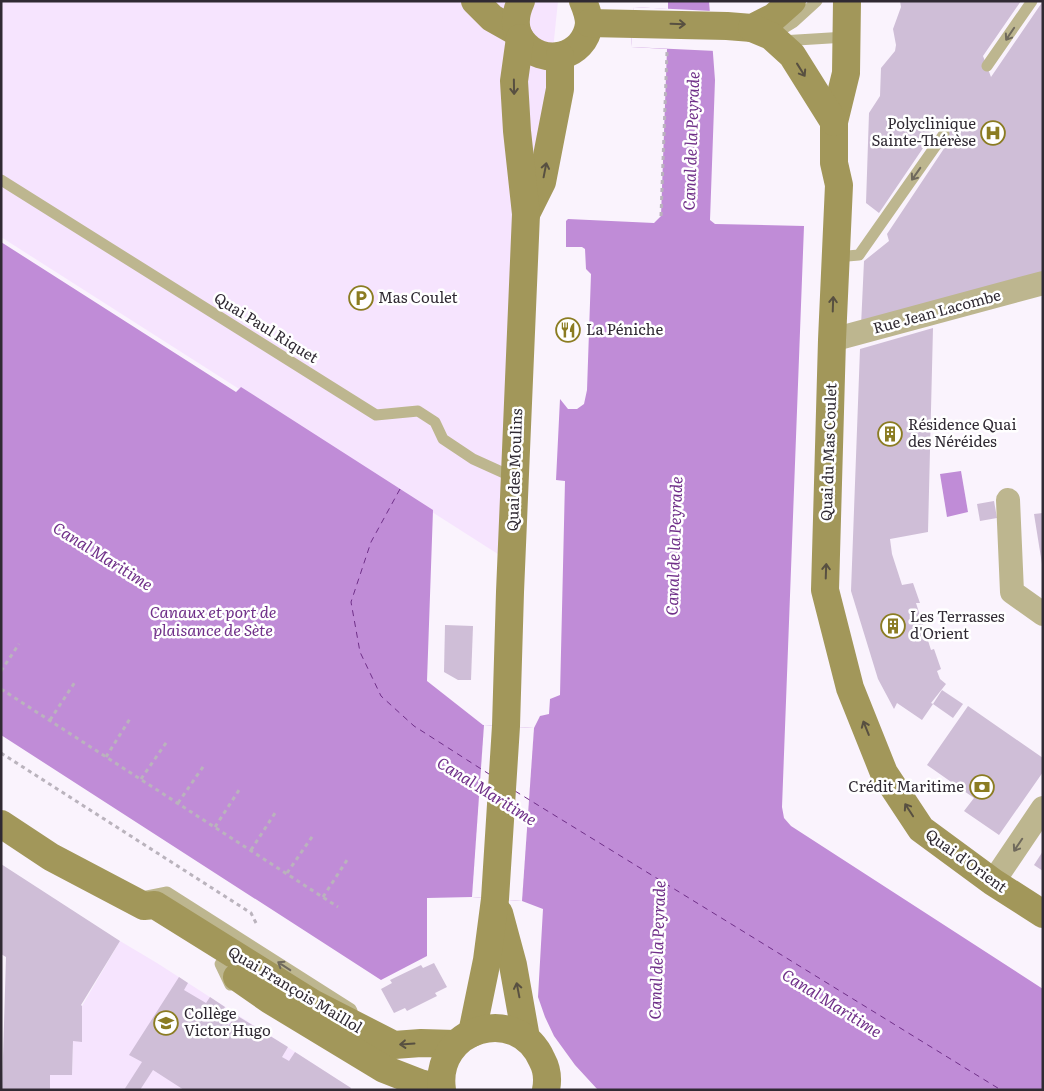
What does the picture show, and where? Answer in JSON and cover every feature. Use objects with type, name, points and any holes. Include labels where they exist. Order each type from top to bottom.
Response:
[{"type":"main road","points":[[475,1],[492,18],[518,35],[533,52],[542,56],[560,56],[571,52],[580,44],[586,34],[586,12],[630,23],[757,33],[792,55],[834,122]]},
{"type":"main road","name":"Quai des Moulins","points":[[434,1087],[446,1057],[463,1038],[487,960],[495,899],[506,726],[526,214],[517,131],[514,81],[518,35],[515,20],[521,1]]},
{"type":"main road","points":[[757,33],[792,1]]},
{"type":"main road","name":"Quai du Mas Coulet","points":[[847,1],[846,73],[834,122],[834,163],[840,185],[832,340],[826,590],[850,688],[884,773]]},
{"type":"main road","points":[[526,214],[542,182],[560,89],[560,56]]},
{"type":"main road","name":"Quai d'Orient","points":[[884,773],[921,829],[993,882],[1043,914]]},
{"type":"main road","name":"Quai François Maillol","points":[[1,824],[51,857],[138,902],[155,905],[312,1004],[394,1046],[463,1038],[485,1028],[514,1031],[526,1038]]},
{"type":"main road","points":[[495,899],[513,965],[526,1038],[538,1051],[546,1067],[549,1088]]},
{"type":"main road","name":"Quai François Maillol","points":[[138,902],[148,917],[220,964],[270,1000],[384,1070],[434,1087]]},
{"type":"street","name":"Rue Jean Lacombe","points":[[832,340],[1043,284]]},
{"type":"street","points":[[1008,500],[1012,592],[1043,614]]},
{"type":"street","points":[[993,882],[1043,808]]},
{"type":"lane","points":[[757,33],[794,22],[817,1]]},
{"type":"lane","points":[[987,66],[1032,1]]},
{"type":"lane","points":[[757,33],[846,37]]},
{"type":"lane","points":[[835,257],[859,255],[944,134]]},
{"type":"lane","name":"Quai Paul Riquet","points":[[1,180],[376,415],[418,412],[435,422],[443,439],[473,459],[515,478]]},
{"type":"lane","points":[[220,964],[233,990],[241,996]]},
{"type":"lane","points":[[387,1082],[434,1087]]},
{"type":"path","points":[[662,216],[667,49]]},
{"type":"path","points":[[1,671],[19,644]]},
{"type":"path","points":[[50,720],[75,682]]},
{"type":"path","points":[[1,689],[338,907]]},
{"type":"path","points":[[106,757],[130,717]]},
{"type":"path","points":[[141,779],[168,740]]},
{"type":"path","points":[[1,753],[251,913],[260,929]]},
{"type":"path","points":[[178,803],[205,764]]},
{"type":"path","points":[[215,827],[241,787]]},
{"type":"path","points":[[251,850],[277,810]]},
{"type":"path","points":[[287,873],[314,834]]},
{"type":"path","points":[[323,897],[349,857]]},
{"type":"shaded area","name":"Mas Coulet","points":[[1,1],[558,1],[501,556],[1,237]]},
{"type":"shaded area","name":"Collège Victor Hugo","points":[[120,941],[354,1090],[50,1090],[50,1075],[72,1075],[73,1041],[82,1041],[82,1006]]},
{"type":"water","name":"Canaux et port de plaisance de Sète","points":[[668,1],[709,1],[715,80],[710,220],[715,224],[804,226],[782,807],[784,818],[791,826],[1043,989],[1043,1090],[598,1090],[575,1065],[554,1036],[538,997],[543,909],[522,901],[472,897],[427,898],[427,956],[381,980],[1,735],[1,242],[236,392],[241,387],[433,510],[427,681],[483,725],[534,728],[540,716],[549,714],[550,699],[560,695],[565,481],[556,480],[560,399],[568,409],[577,409],[584,404],[587,390],[591,274],[586,269],[585,249],[582,247],[566,247],[566,221],[568,219],[654,223],[661,216],[667,49],[631,47],[634,7],[668,9]]},
{"type":"water","points":[[961,471],[968,512],[947,517],[940,474]]},
{"type":"pier","points":[[634,7],[712,11],[716,51],[631,47]]},
{"type":"pier","points":[[484,725],[534,728],[522,901],[472,897]]},
{"type":"building","name":"Polyclinique Sainte-Thérèse","points":[[900,1],[1021,1],[983,56],[991,77],[1043,1],[1043,273],[861,326],[864,261],[889,241],[887,234],[947,144],[940,123],[879,213],[866,203],[869,113],[880,96],[881,68],[895,51],[896,45],[893,29],[901,7]]},
{"type":"building","points":[[933,328],[928,532],[890,539],[892,554],[902,585],[913,583],[920,603],[916,603],[931,650],[934,649],[941,669],[937,671],[940,679],[946,684],[931,703],[933,704],[922,720],[897,703],[894,709],[878,679],[851,591],[860,349]]},
{"type":"building","points":[[994,501],[997,518],[980,521],[977,504]]},
{"type":"building","points":[[1043,513],[1043,564],[1042,564],[1034,514]]},
{"type":"building","points":[[445,625],[473,626],[471,680],[458,680],[444,672]]},
{"type":"building","points":[[942,690],[963,704],[953,718],[933,704]]},
{"type":"building","points":[[968,706],[1043,758],[1043,772],[999,835],[964,811],[974,798],[927,765]]},
{"type":"building","points":[[1043,851],[1043,871],[1034,865]]},
{"type":"building","points":[[1,864],[120,941],[81,1005],[82,1042],[73,1041],[72,1075],[50,1075],[50,1090],[2,1090],[6,957],[1,954]]},
{"type":"building","points":[[434,963],[447,987],[435,993],[437,996],[407,1011],[405,1008],[394,1013],[381,989],[392,983],[390,980],[421,965],[423,968]]},
{"type":"building","points":[[179,977],[188,983],[184,990],[206,1003],[210,997],[225,1007],[218,1019],[229,1025],[236,1015],[288,1047],[282,1057],[289,1061],[295,1052],[351,1088],[350,1090],[184,1090],[153,1070],[140,1090],[124,1090],[142,1062],[129,1055]]},
{"type":"ferry route","points":[[400,489],[371,542],[351,602],[360,652],[381,696],[414,726],[489,774]]},
{"type":"ferry route","points":[[515,791],[1001,1090]]},
{"type":"place","name":"Polyclinique Sainte-Thérèse","points":[[993,133]]},
{"type":"place","name":"Mas Coulet","points":[[361,298]]},
{"type":"place","name":"La Péniche","points":[[568,330]]},
{"type":"place","name":"Résidence Quai des Néréides","points":[[890,434]]},
{"type":"place","name":"Les Terrasses d'Orient","points":[[893,626]]},
{"type":"place","name":"Crédit Maritime","points":[[982,787]]},
{"type":"place","name":"Collège Victor Hugo","points":[[166,1023]]},
{"type":"water label","name":"Canal de la Peyrade","points":[[691,141]]},
{"type":"water label","name":"Canal de la Peyrade","points":[[674,546]]},
{"type":"water label","name":"Canal Maritime","points":[[103,556]]},
{"type":"water label","name":"Canal Maritime","points":[[487,791]]},
{"type":"water label","name":"Canal de la Peyrade","points":[[657,950]]},
{"type":"water label","name":"Canal Maritime","points":[[832,1003]]}]
